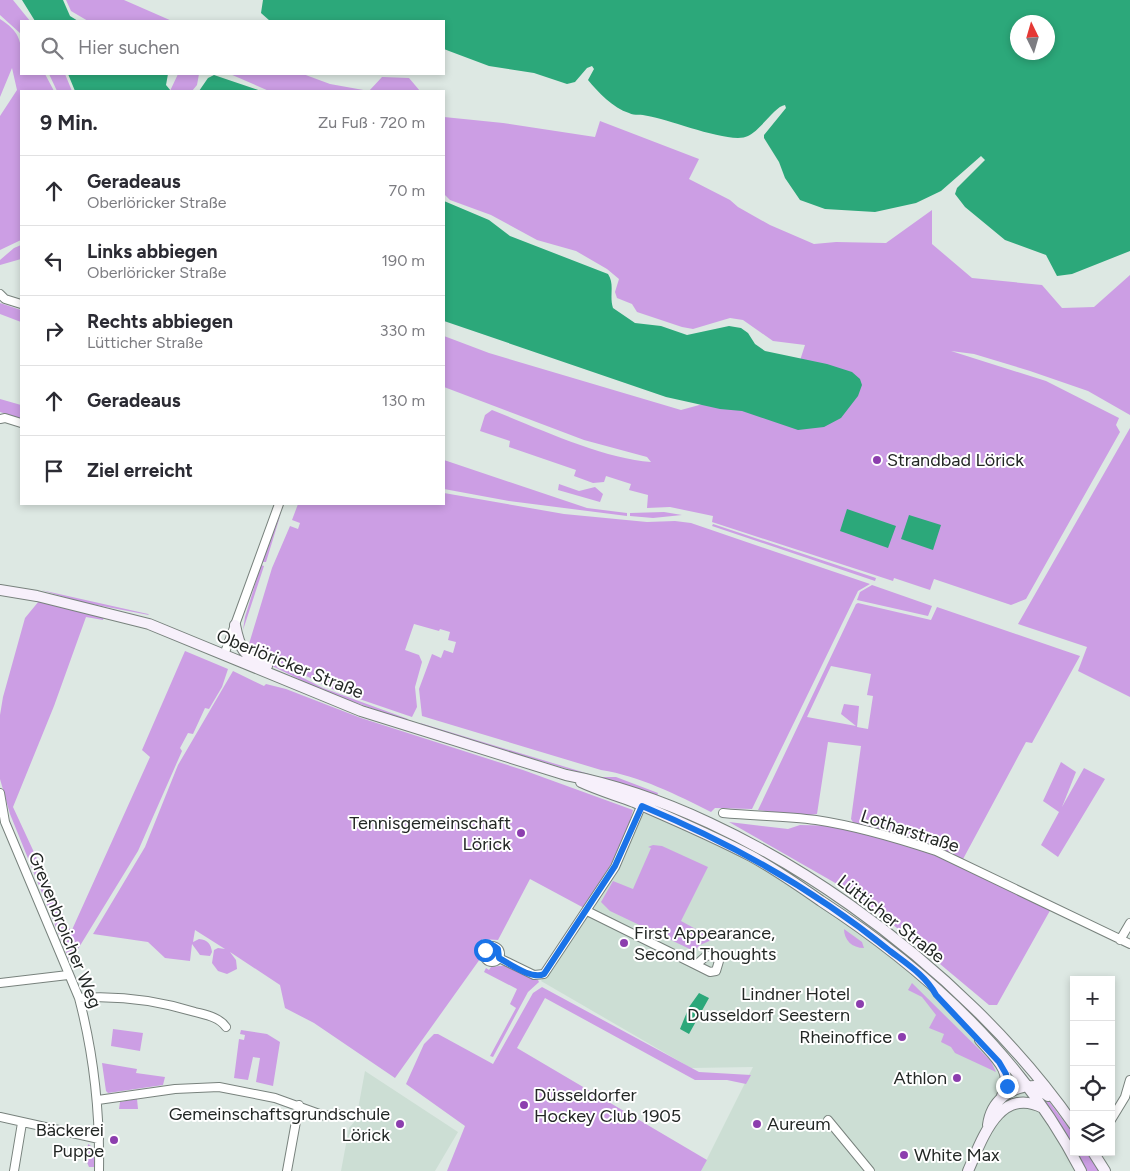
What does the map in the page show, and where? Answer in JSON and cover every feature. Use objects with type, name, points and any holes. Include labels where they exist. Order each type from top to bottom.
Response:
[{"type":"main road","name":"Oberlöricker Straße","points":[[0,590],[37,596],[149,624],[288,683],[361,711],[566,775],[595,780],[644,801]]},
{"type":"main road","points":[[235,625],[239,643],[244,653],[252,660],[283,674],[288,683]]},
{"type":"main road","name":"Lütticher Straße","points":[[644,801],[781,874],[868,932],[929,982],[1004,1056],[1044,1108],[1081,1171]]},
{"type":"main road","name":"Lütticher Straße","points":[[644,801],[754,846],[815,882],[876,923],[984,1018],[1054,1097],[1070,1119]]},
{"type":"main road","points":[[929,982],[936,995],[1004,1068],[1007,1079],[1002,1096],[989,1117],[987,1130]]},
{"type":"main road","points":[[1002,1096],[1017,1088],[1028,1086],[1038,1088],[1047,1096],[1054,1097]]},
{"type":"main road","points":[[968,1171],[987,1130],[999,1112],[1015,1103],[1030,1102],[1044,1108]]},
{"type":"main road","points":[[1096,1156],[1105,1171]]},
{"type":"street","points":[[0,294],[5,299],[20,304]]},
{"type":"street","points":[[0,419],[5,418],[20,423]]},
{"type":"street","points":[[224,655],[277,505]]},
{"type":"street","name":"Grevenbroicher Weg","points":[[0,793],[5,822],[79,998],[91,1046],[98,1100],[99,1171]]},
{"type":"street","points":[[499,958],[534,976],[543,975],[615,866],[644,801]]},
{"type":"street","name":"Lotharstraße","points":[[723,813],[815,820],[848,826],[936,851],[1130,944]]},
{"type":"street","points":[[587,911],[696,965]]},
{"type":"street","points":[[1120,940],[1130,923]]},
{"type":"street","points":[[0,983],[68,975]]},
{"type":"street","points":[[79,998],[124,997],[160,1002],[217,1019],[226,1027]]},
{"type":"street","points":[[1115,1113],[1125,1097],[1130,1080]]},
{"type":"street","points":[[98,1100],[175,1088],[219,1087],[275,1098],[326,1116],[338,1114]]},
{"type":"street","points":[[287,1171],[299,1106]]},
{"type":"street","points":[[0,1117],[99,1139]]},
{"type":"street","points":[[828,1120],[870,1171]]},
{"type":"street","points":[[14,1171],[22,1123]]},
{"type":"shaded area","points":[[0,0],[13,0],[29,20],[20,20],[20,33],[0,15]]},
{"type":"shaded area","points":[[22,0],[63,0],[70,16],[76,20],[34,20]]},
{"type":"shaded area","points":[[66,0],[124,0],[170,20],[86,20],[71,11]]},
{"type":"shaded area","points":[[263,0],[1130,0],[1130,251],[1072,274],[1057,276],[1046,255],[1005,240],[965,207],[955,194],[957,188],[985,160],[981,156],[941,191],[916,203],[875,212],[825,209],[800,200],[785,178],[779,162],[764,138],[764,135],[786,108],[785,105],[781,106],[753,133],[740,138],[714,134],[658,118],[634,114],[623,111],[596,90],[588,80],[594,69],[592,66],[587,68],[575,82],[567,84],[534,73],[489,66],[445,49],[445,20],[269,20],[261,13]]},
{"type":"shaded area","points":[[0,19],[14,30],[18,36],[20,42],[20,75],[46,75],[53,90],[20,90],[20,240],[0,250],[0,116],[17,90],[12,68],[0,97]]},
{"type":"shaded area","points":[[49,75],[65,75],[72,90],[57,90]]},
{"type":"shaded area","points":[[68,75],[168,75],[166,85],[170,90],[75,90]]},
{"type":"shaded area","points":[[178,75],[199,75],[197,85],[193,90],[170,90]]},
{"type":"shaded area","points":[[214,75],[258,90],[200,90],[208,78]]},
{"type":"shaded area","points":[[232,75],[306,75],[330,84],[363,90],[267,90]]},
{"type":"shaded area","points":[[382,77],[409,78],[419,90],[370,90]]},
{"type":"shaded area","points":[[445,117],[503,123],[595,137],[600,121],[699,159],[689,179],[730,200],[738,207],[770,225],[814,244],[836,242],[886,243],[932,210],[932,244],[972,278],[1042,285],[1062,308],[1094,307],[1130,275],[1130,415],[1088,391],[974,354],[951,351],[1046,381],[1119,418],[1116,425],[1120,432],[1026,599],[1011,605],[934,579],[930,590],[894,578],[893,581],[712,522],[713,516],[670,507],[647,508],[648,495],[629,490],[631,484],[606,476],[604,482],[593,483],[574,476],[576,470],[509,447],[510,441],[480,431],[485,415],[492,410],[592,449],[633,460],[651,462],[647,457],[584,440],[445,387],[445,336],[489,353],[681,410],[794,379],[805,345],[773,341],[743,320],[730,318],[693,329],[637,312],[632,304],[617,298],[615,292],[619,279],[607,269],[576,251],[537,240],[491,215],[450,200],[445,195]]},
{"type":"shaded area","points":[[445,201],[489,220],[510,236],[608,274],[611,282],[613,308],[635,323],[661,326],[687,335],[729,326],[741,328],[748,333],[755,344],[765,351],[827,364],[852,372],[860,379],[862,385],[858,396],[841,418],[824,427],[798,430],[742,411],[720,409],[666,397],[445,321]]},
{"type":"shaded area","points":[[20,245],[20,259],[0,265],[0,260]]},
{"type":"shaded area","points":[[0,303],[20,310],[20,322],[0,314]]},
{"type":"shaded area","points":[[0,399],[20,405],[20,419],[0,412]]},
{"type":"shaded area","points":[[1130,428],[1130,697],[1078,671],[1087,647],[1018,624]]},
{"type":"shaded area","points":[[445,460],[587,508],[627,513],[627,516],[509,501],[445,489]]},
{"type":"shaded area","points":[[559,484],[579,491],[595,487],[603,494],[600,502],[558,490]]},
{"type":"shaded area","points":[[445,493],[564,514],[647,522],[675,521],[691,523],[870,584],[858,591],[752,809],[715,808],[711,812],[658,787],[630,777],[422,716],[419,689],[432,654],[441,658],[444,650],[453,653],[456,642],[448,640],[450,632],[414,624],[405,650],[419,655],[422,662],[415,687],[417,707],[412,717],[336,691],[251,648],[249,644],[272,568],[290,526],[298,529],[300,523],[292,520],[298,505],[445,505]]},
{"type":"shaded area","points":[[847,509],[896,526],[888,548],[840,531]]},
{"type":"shaded area","points":[[664,512],[682,515],[653,518],[630,516],[630,513]]},
{"type":"shaded area","points":[[281,513],[266,562],[262,562]]},
{"type":"shaded area","points":[[909,515],[941,525],[933,550],[901,539]]},
{"type":"shaded area","points":[[713,524],[876,578],[875,581],[712,526]]},
{"type":"shaded area","points":[[261,565],[264,566],[243,630],[245,617]]},
{"type":"shaded area","points":[[872,585],[932,606],[928,616],[857,600],[860,592]]},
{"type":"shaded area","points":[[41,590],[148,614],[149,615],[81,602]]},
{"type":"shaded area","points":[[39,601],[104,617],[103,620],[86,617],[54,706],[13,807],[71,932],[150,757],[142,750],[185,651],[228,669],[222,687],[209,709],[205,708],[193,734],[188,733],[180,748],[182,751],[138,851],[70,962],[10,814],[0,779],[0,715],[3,697],[25,618]]},
{"type":"shaded area","points":[[856,604],[931,620],[937,607],[1080,656],[1032,743],[1026,742],[962,861],[856,827],[851,819],[861,746],[828,742],[817,814],[802,816],[758,810]],"holes":[[[831,666],[871,674],[867,695],[873,696],[868,729],[857,727],[859,706],[844,704],[841,714],[856,726],[807,717]]]},
{"type":"shaded area","points":[[246,649],[323,688],[408,719],[405,720],[323,691],[256,658]]},
{"type":"shaded area","points":[[233,671],[264,686],[266,684],[286,689],[361,718],[523,770],[633,810],[619,849],[584,908],[530,879],[498,940],[482,939],[480,959],[395,1078],[314,1023],[285,1008],[280,985],[230,952],[236,960],[237,969],[227,974],[218,971],[212,963],[214,950],[218,948],[225,949],[195,930],[193,942],[199,939],[207,941],[212,952],[210,956],[200,955],[192,944],[190,961],[165,958],[148,942],[93,934],[145,847],[178,765]]},
{"type":"shaded area","points":[[420,723],[599,777],[616,777],[658,793],[657,796],[424,726]]},
{"type":"shaded area","points":[[1061,762],[1076,772],[1062,807],[1084,768],[1105,779],[1058,857],[1041,845],[1059,812],[1043,801]]},
{"type":"shaded area","points":[[650,812],[707,838],[779,875],[907,967],[998,1061],[1016,1074],[1057,1133],[1078,1171],[701,1171],[753,1067],[691,1068],[541,981],[589,911],[639,816]]},
{"type":"shaded area","points":[[729,822],[788,829],[800,825],[843,826],[942,856],[1052,907],[997,1005],[989,1005],[879,913],[837,884]]},
{"type":"shaded area","points":[[653,845],[662,846],[708,867],[681,921],[714,939],[700,945],[694,951],[610,911],[601,902],[613,881],[633,889],[651,848],[648,847]]},
{"type":"shaded area","points":[[844,929],[862,942],[864,948],[852,945],[845,937]]},
{"type":"shaded area","points":[[508,965],[539,982],[528,992],[493,1057],[490,1056],[516,1008],[510,1004],[517,989],[484,972],[486,968],[489,970],[491,967]]},
{"type":"shaded area","points":[[912,983],[991,1061],[996,1072],[955,1053],[951,1047],[941,1042],[944,1034],[929,1028],[936,1015],[922,997],[908,990]]},
{"type":"shaded area","name":"Düsseldorfer Hockey Club 1905","points":[[542,987],[699,1072],[751,1075],[746,1084],[727,1080],[695,1080],[545,998],[517,1048],[707,1160],[701,1171],[447,1171],[465,1126],[406,1084],[424,1044],[434,1034],[438,1034],[493,1064],[533,993]]},
{"type":"shaded area","points":[[699,993],[709,998],[689,1034],[680,1029],[689,1007]]},
{"type":"shaded area","points":[[113,1029],[143,1033],[140,1051],[111,1046]]},
{"type":"shaded area","points":[[241,1030],[267,1034],[280,1042],[273,1086],[256,1082],[260,1058],[253,1057],[248,1080],[234,1078],[239,1039],[244,1040],[245,1035],[240,1034]]},
{"type":"shaded area","points":[[102,1063],[137,1069],[136,1073],[165,1077],[163,1085],[108,1093],[106,1091]]},
{"type":"shaded area","name":"Gemeinschaftsgrundschule Lörick","points":[[365,1071],[458,1132],[435,1171],[341,1171],[349,1128],[356,1120]]},
{"type":"shaded area","points":[[1045,1096],[1070,1130],[1070,1140],[1043,1097]]},
{"type":"shaded area","points":[[137,1099],[138,1109],[119,1109],[120,1102]]},
{"type":"shaded area","points":[[88,1144],[94,1148],[94,1167],[89,1167],[86,1160]]},
{"type":"shaded area","points":[[1079,1156],[1090,1156],[1101,1171],[1087,1171]]},
{"type":"place","name":"Strandbad Lörick","points":[[877,460]]},
{"type":"place","name":"Tennisgemeinschaft Lörick","points":[[521,833]]},
{"type":"place","name":"First Appearance, Second Thoughts","points":[[624,943]]},
{"type":"place","name":"Lindner Hotel Dusseldorf Seestern","points":[[860,1004]]},
{"type":"place","name":"Rheinoffice","points":[[902,1037]]},
{"type":"place","name":"Athlon","points":[[957,1078]]},
{"type":"place","name":"Düsseldorfer Hockey Club 1905","points":[[524,1105]]},
{"type":"place","name":"Gemeinschaftsgrundschule Lörick","points":[[400,1124]]},
{"type":"place","name":"Aureum","points":[[757,1124]]},
{"type":"place","name":"Bäckerei Puppe","points":[[114,1140]]},
{"type":"place","name":"White Max","points":[[904,1155]]},
{"type":"route","points":[[485,950],[487,947],[494,946],[500,953],[499,958],[534,976],[544,974],[615,866],[642,806],[752,857],[868,932],[929,982],[936,995],[1004,1068],[1007,1086]]}]
